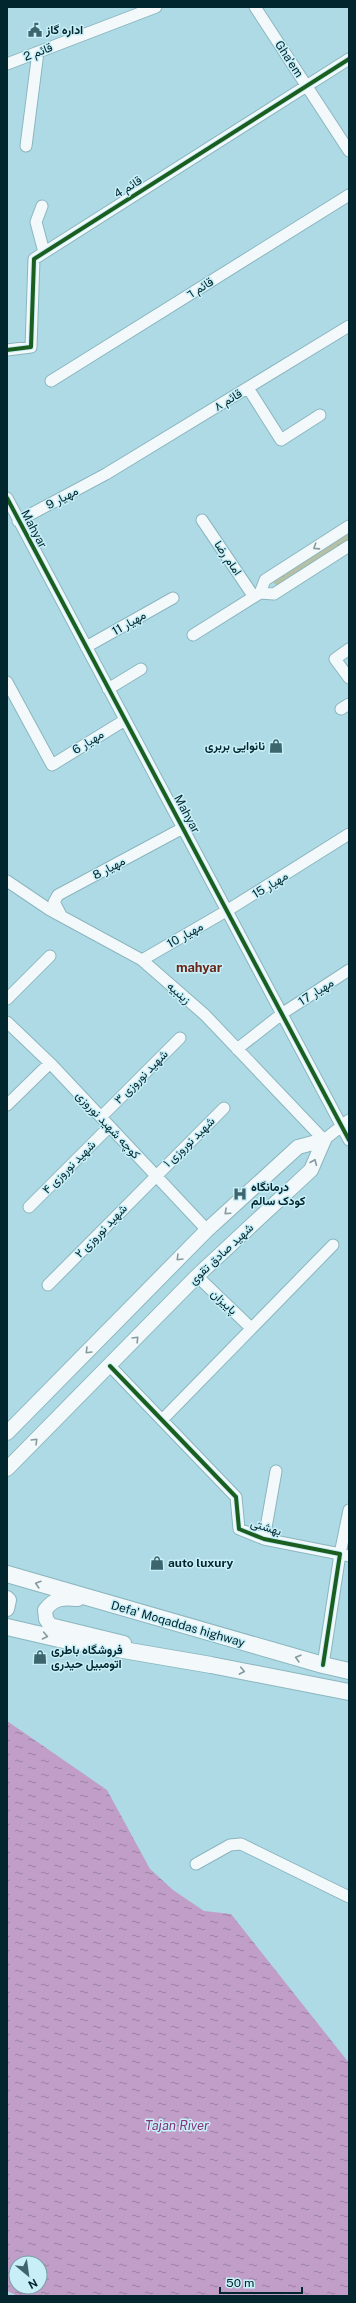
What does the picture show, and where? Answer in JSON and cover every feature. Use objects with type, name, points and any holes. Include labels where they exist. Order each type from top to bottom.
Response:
[{"type":"highway","name":"Defa' Moqaddas highway","points":[[7,1574],[323,1665],[349,1671]]},
{"type":"highway","points":[[7,1627],[66,1640],[211,1665],[349,1692]]},
{"type":"main road","name":"شهید صادق تقوی","points":[[7,1433],[207,1230],[298,1147],[324,1140]]},
{"type":"main road","name":"شهید صادق تقوی","points":[[7,1469],[110,1366],[196,1276],[311,1170],[324,1140]]},
{"type":"main road","points":[[7,1598],[9,1600],[7,1610]]},
{"type":"main road","points":[[92,1599],[60,1598],[51,1601],[44,1610],[46,1619],[50,1625],[211,1665]]},
{"type":"street","name":"قائم 2","points":[[8,64],[156,7]]},
{"type":"street","name":"Gha'em","points":[[255,7],[349,151]]},
{"type":"street","points":[[26,146],[38,52]]},
{"type":"street","name":"قائم 4","points":[[7,350],[32,347],[34,259],[349,59]]},
{"type":"street","name":"قائم ٦","points":[[51,381],[349,195]]},
{"type":"street","points":[[42,206],[36,222],[44,252]]},
{"type":"street","name":"قائم ٨","points":[[106,474],[349,326]]},
{"type":"street","points":[[248,388],[281,440],[320,415]]},
{"type":"street","name":"مهیار 9","points":[[18,522],[106,474]]},
{"type":"street","name":"Mahyar","points":[[7,498],[18,522],[283,1013],[345,1123],[349,1140]]},
{"type":"street","name":"امام رضا","points":[[202,520],[257,595]]},
{"type":"street","points":[[257,595],[265,580],[349,526]]},
{"type":"street","points":[[193,635],[257,595],[274,594],[349,546]]},
{"type":"street","name":"مهیار 11","points":[[86,647],[173,598]]},
{"type":"street","points":[[349,649],[336,659],[349,678]]},
{"type":"street","points":[[108,689],[141,670]]},
{"type":"street","name":"مهیار 6","points":[[7,682],[52,765],[125,720]]},
{"type":"street","name":"مهیار 8","points":[[63,918],[56,909],[54,902],[58,895],[183,828]]},
{"type":"street","name":"مهیار 15","points":[[228,910],[349,834]]},
{"type":"street","name":"زینبیه","points":[[7,881],[63,918],[142,960],[205,1015],[324,1140]]},
{"type":"street","name":"مهیار 10","points":[[142,960],[228,910]]},
{"type":"street","points":[[7,999],[50,956]]},
{"type":"street","name":"مهیار 17","points":[[237,1049],[283,1013],[349,970]]},
{"type":"street","name":"کوچه شهید نوروزی","points":[[7,1022],[50,1063],[154,1176],[207,1230]]},
{"type":"street","name":"شهید نوروزی ۳","points":[[101,1117],[180,1038]]},
{"type":"street","points":[[7,1105],[50,1063]]},
{"type":"street","name":"شهید نوروزی ۱","points":[[154,1176],[224,1108]]},
{"type":"street","points":[[324,1140],[345,1123]]},
{"type":"street","name":"شهید نوروزی ۴","points":[[29,1207],[109,1127]]},
{"type":"street","name":"شهید نوروزی ۲","points":[[48,1285],[154,1176]]},
{"type":"street","points":[[162,1420],[333,1245]]},
{"type":"street","name":"پاییزان","points":[[196,1276],[251,1328]]},
{"type":"street","name":"بهشتی","points":[[110,1366],[236,1497],[239,1529],[264,1539],[344,1555]]},
{"type":"street","points":[[264,1539],[276,1471]]},
{"type":"street","points":[[323,1665],[344,1555],[349,1510]]},
{"type":"street","points":[[196,1864],[230,1845],[241,1844],[349,1897]]},
{"type":"green space","points":[[349,533],[349,540],[277,586],[273,582]]},
{"type":"water","name":"Tajan River","points":[[7,1721],[107,1790],[150,1869],[173,1890],[204,1911],[231,1914],[349,2063],[349,2296],[16,2295],[48,2295],[48,2255],[8,2255],[8,2291]]},
{"type":"cycle path","points":[[7,350],[31,347],[34,259],[349,59]]},
{"type":"cycle path","points":[[7,498],[349,1140]]},
{"type":"cycle path","points":[[110,1366],[236,1497],[239,1529],[264,1539],[340,1554],[323,1665]]},
{"type":"place","name":"اداره گاز","points":[[35,30]]},
{"type":"place","name":"نانوایی بربری","points":[[276,746]]},
{"type":"place","name":"درمانگاه کودک سالم","points":[[240,1194]]},
{"type":"place","name":"auto luxury","points":[[157,1563]]},
{"type":"place","name":"فروشگاه باطری اتومبیل حیدری","points":[[40,1657]]},
{"type":"district","name":"mahyar","points":[[199,967]]}]
